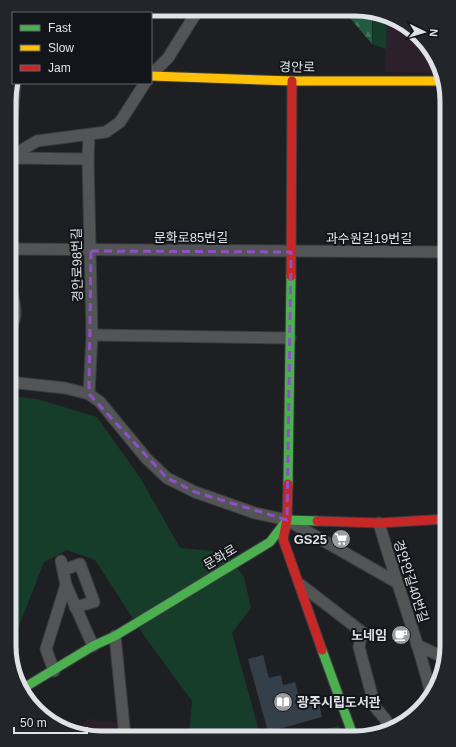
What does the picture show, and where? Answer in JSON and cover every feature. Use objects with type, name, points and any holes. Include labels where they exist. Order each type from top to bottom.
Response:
[{"type":"street","points":[[152,75],[168,58],[194,16]]},
{"type":"street","name":"경안로","points":[[152,76],[292,81],[437,81]]},
{"type":"street","points":[[292,81],[292,252],[287,520],[283,539],[352,731]]},
{"type":"street","points":[[16,153],[37,141],[90,136],[106,132],[120,122],[144,84]]},
{"type":"street","name":"경안로98번길","points":[[89,394],[92,335],[88,159],[90,136]]},
{"type":"street","points":[[16,157],[88,159]]},
{"type":"street","name":"문화로85번길","points":[[16,249],[292,252]]},
{"type":"street","name":"과수원길19번길","points":[[292,252],[440,252]]},
{"type":"street","points":[[92,335],[290,338]]},
{"type":"street","points":[[16,383],[65,388],[89,394],[100,402],[146,458],[167,478],[195,492],[255,512],[287,520],[379,523],[440,519]]},
{"type":"street","points":[[287,520],[396,582]]},
{"type":"street","name":"문화로","points":[[26,687],[54,671],[92,646],[114,636],[270,542],[287,520]]},
{"type":"street","name":"경안안길40번길","points":[[379,523],[396,582],[418,646],[429,687]]},
{"type":"street","points":[[75,607],[94,602],[80,564],[62,566],[66,586],[75,607],[92,646]]},
{"type":"street","points":[[300,585],[362,632],[359,647],[373,700],[375,707],[386,720],[387,725]]},
{"type":"street","points":[[54,671],[46,649],[66,586]]},
{"type":"street","points":[[114,636],[124,731]]},
{"type":"street","points":[[418,646],[439,655]]},
{"type":"highlighted area","points":[[91,251],[291,252],[287,520],[195,492],[167,478],[89,394]]},
{"type":"shaded area","points":[[387,22],[404,32],[404,52],[424,52],[429,58],[435,73],[385,72]]},
{"type":"shaded area","points":[[88,719],[123,723],[124,731],[101,731],[80,728]]},
{"type":"green space","points":[[348,16],[372,18],[372,44]]},
{"type":"green space","points":[[373,18],[387,22],[386,49],[372,44]]},
{"type":"green space","points":[[16,397],[37,399],[97,417],[141,479],[180,548],[225,552],[244,577],[251,608],[232,633],[259,731],[189,731],[192,701],[145,637],[95,560],[67,550],[44,562],[16,634]]},
{"type":"green space","points":[[339,726],[342,731],[315,731]]},
{"type":"building","points":[[263,655],[269,678],[281,675],[283,685],[295,682],[300,701],[317,696],[322,717],[268,731],[248,659]]},
{"type":"traffic: fast","points":[[288,484],[291,276]]},
{"type":"traffic: fast","points":[[26,687],[93,646],[115,636],[270,542],[287,520],[317,521]]},
{"type":"traffic: fast","points":[[322,650],[351,731]]},
{"type":"traffic: slow","points":[[152,76],[292,81],[437,81]]},
{"type":"traffic: jam","points":[[291,276],[292,81]]},
{"type":"traffic: jam","points":[[288,484],[287,520],[283,539],[322,650]]},
{"type":"traffic: jam","points":[[317,521],[379,523],[440,519]]},
{"type":"place","name":"GS25","points":[[341,539]]},
{"type":"place","name":"노네임","points":[[401,635]]},
{"type":"place","name":"광주시립도서관","points":[[283,702]]}]
